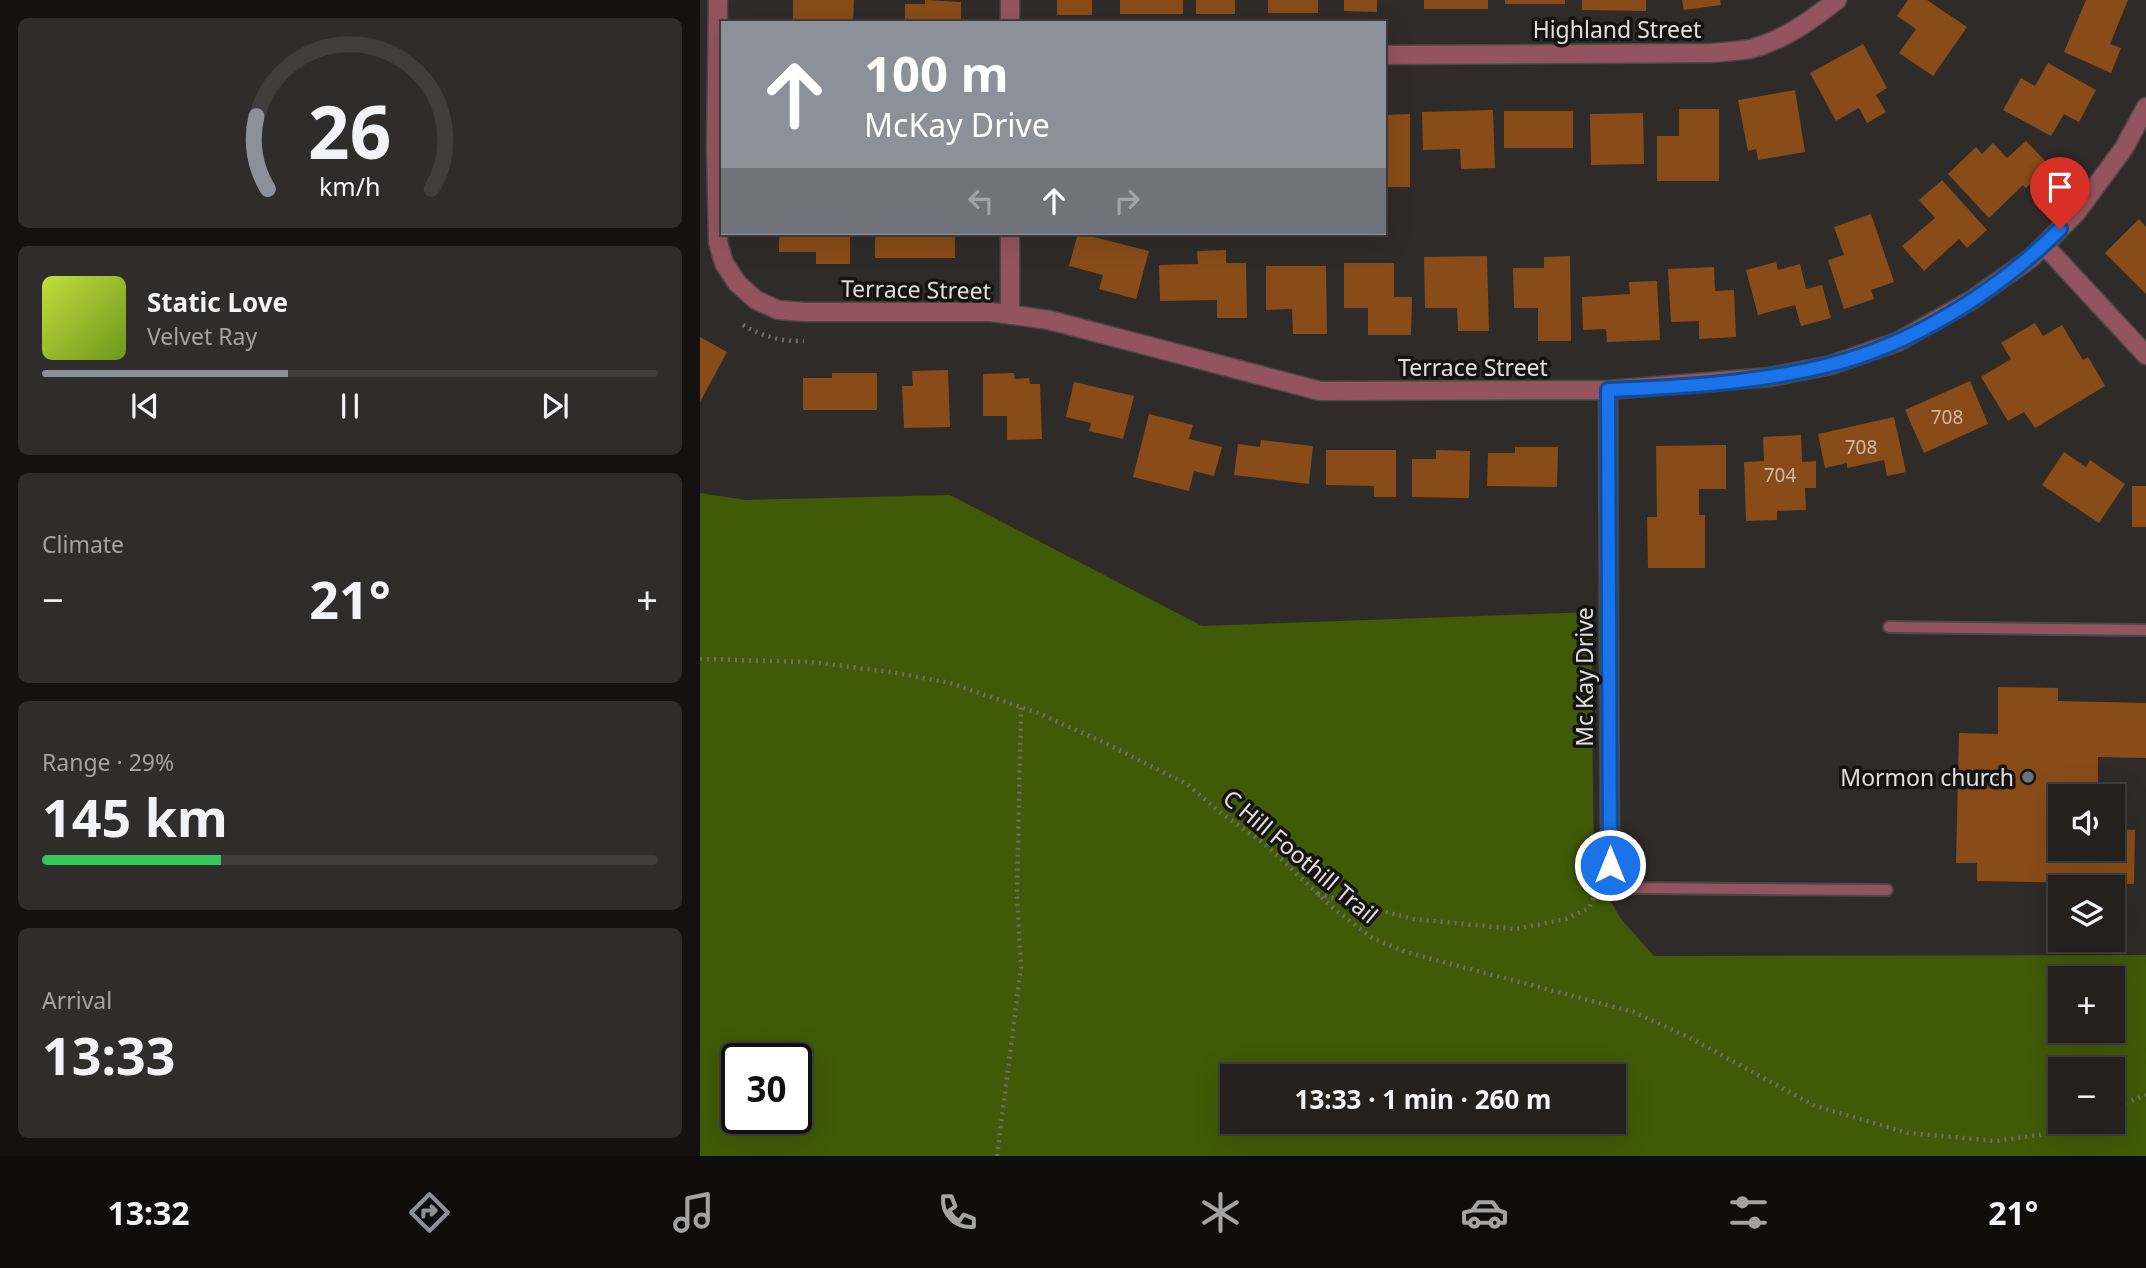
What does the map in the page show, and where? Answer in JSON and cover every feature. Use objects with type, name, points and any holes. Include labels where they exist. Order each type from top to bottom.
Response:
[{"type":"street","points":[[708,148],[718,0]]},
{"type":"street","points":[[1010,0],[1010,21]]},
{"type":"street","name":"Highland Street","points":[[1386,55],[1711,54],[1751,49],[1778,38],[1802,26],[1837,0]]},
{"type":"street","name":"Terrace Street","points":[[708,148],[718,242],[724,263],[737,283],[756,300],[778,310],[991,312],[1049,320],[1320,391],[1608,390],[1770,377],[1831,365],[1896,342],[1972,300],[2031,258],[2084,202],[2124,148],[2146,107]]},
{"type":"street","points":[[1010,235],[1010,315]]},
{"type":"street","points":[[2044,245],[2146,355]]},
{"type":"street","name":"Mc Kay Drive","points":[[1608,390],[1610,865]]},
{"type":"lane","points":[[1889,627],[2146,630]]},
{"type":"lane","points":[[1610,865],[1633,888],[1887,890]]},
{"type":"path","points":[[743,324],[773,339],[804,341]]},
{"type":"path","name":"C Hill Foothill Trail","points":[[700,659],[811,662],[891,672],[950,683],[1021,707],[1102,741],[1187,784],[1221,813],[1265,844],[1333,908],[1372,938],[1409,953],[1633,1012],[1692,1039],[1815,1106],[1908,1133],[1997,1140],[2048,1133]]},
{"type":"path","points":[[997,1156],[1021,968],[1017,896],[1021,707]]},
{"type":"path","points":[[1317,893],[1413,919],[1516,929],[1566,919],[1589,908],[1610,865]]},
{"type":"path","points":[[2125,1103],[2146,1095]]},
{"type":"green space","points":[[700,493],[746,500],[950,495],[1202,626],[1591,612],[1594,873],[1621,919],[1654,956],[2146,955],[2146,1156],[700,1156]]},
{"type":"building","points":[[793,0],[854,0],[853,21],[793,20]]},
{"type":"building","points":[[925,0],[961,2],[961,21],[905,21],[905,4],[925,4]]},
{"type":"building","points":[[1057,0],[1092,0],[1092,15],[1057,15]]},
{"type":"building","points":[[1120,0],[1183,0],[1183,14],[1120,14]]},
{"type":"building","points":[[1196,0],[1235,0],[1235,14],[1196,14]]},
{"type":"building","points":[[1268,0],[1318,0],[1318,13],[1268,13]]},
{"type":"building","points":[[1344,0],[1377,0],[1377,12],[1344,11]]},
{"type":"building","points":[[1424,0],[1488,0],[1488,9],[1424,9]]},
{"type":"building","points":[[1505,0],[1565,0],[1565,4],[1505,4]]},
{"type":"building","points":[[1582,0],[1646,0],[1646,11],[1582,10]]},
{"type":"building","points":[[1682,0],[1720,0],[1721,5],[1684,10]]},
{"type":"building","points":[[1908,0],[1927,0],[1967,27],[1933,76],[1899,53],[1916,29],[1897,16]]},
{"type":"building","points":[[2086,0],[2128,0],[2110,44],[2121,48],[2111,73],[2064,52]]},
{"type":"building","points":[[1863,44],[1887,88],[1876,95],[1886,112],[1867,123],[1859,108],[1836,121],[1810,73]]},
{"type":"building","points":[[2048,63],[2096,90],[2079,122],[2064,114],[2051,136],[2003,110],[2021,78],[2035,86]]},
{"type":"building","points":[[1795,90],[1805,152],[1758,160],[1756,149],[1748,151],[1738,100]]},
{"type":"building","points":[[1679,109],[1719,109],[1719,181],[1657,181],[1657,136],[1679,136]]},
{"type":"building","points":[[1493,110],[1495,168],[1461,169],[1460,149],[1423,150],[1422,112]]},
{"type":"building","points":[[1504,111],[1573,111],[1573,148],[1504,148]]},
{"type":"building","points":[[1643,113],[1644,164],[1591,165],[1590,114]]},
{"type":"building","points":[[1410,114],[1410,187],[1386,187],[1386,115]]},
{"type":"building","points":[[2026,141],[2050,166],[2026,188],[2023,185],[1989,218],[1948,174],[1976,147],[1982,154],[1993,143],[2007,158]]},
{"type":"building","points":[[1942,180],[1987,230],[1967,248],[1959,239],[1924,271],[1902,246],[1935,218],[1919,200]]},
{"type":"building","points":[[1871,214],[1894,282],[1871,290],[1874,299],[1844,309],[1828,260],[1844,255],[1834,227]]},
{"type":"building","points":[[2139,219],[2146,227],[2146,294],[2105,253]]},
{"type":"building","points":[[779,235],[850,235],[850,264],[816,264],[816,252],[779,252]]},
{"type":"building","points":[[875,235],[955,235],[955,258],[875,258]]},
{"type":"building","points":[[1077,235],[1149,251],[1136,299],[1099,289],[1103,275],[1069,266]]},
{"type":"building","points":[[1226,250],[1226,263],[1246,263],[1247,318],[1217,318],[1217,300],[1160,301],[1159,265],[1198,264],[1197,251]]},
{"type":"building","points":[[1487,256],[1489,331],[1458,331],[1457,308],[1425,308],[1424,257]]},
{"type":"building","points":[[1570,256],[1571,341],[1538,341],[1538,308],[1514,308],[1513,268],[1544,268],[1544,257]]},
{"type":"building","points":[[1776,262],[1778,270],[1800,264],[1806,289],[1822,285],[1831,318],[1801,326],[1795,305],[1758,315],[1746,270]]},
{"type":"building","points":[[1344,263],[1394,263],[1394,297],[1412,297],[1411,335],[1368,335],[1368,308],[1344,308]]},
{"type":"building","points":[[1266,266],[1326,266],[1327,334],[1293,334],[1292,309],[1266,310]]},
{"type":"building","points":[[1714,267],[1715,291],[1734,290],[1736,337],[1699,339],[1699,321],[1671,322],[1668,269]]},
{"type":"building","points":[[1657,281],[1660,340],[1607,342],[1606,329],[1583,330],[1582,297],[1630,294],[1629,282]]},
{"type":"building","points":[[2035,323],[2043,336],[2062,325],[2083,360],[2088,357],[2105,386],[2035,428],[2024,412],[2008,421],[1981,377],[2011,359],[2001,343]]},
{"type":"building","points":[[700,337],[727,352],[700,402]]},
{"type":"building","points":[[948,370],[950,427],[904,428],[902,386],[913,386],[912,371]]},
{"type":"building","points":[[832,373],[877,373],[877,410],[803,410],[803,378],[832,378]]},
{"type":"building","points":[[1014,373],[1015,379],[1029,378],[1030,384],[1040,384],[1042,439],[1007,440],[1007,416],[983,416],[983,374]]},
{"type":"building","points":[[1970,381],[1988,424],[1924,453],[1905,410]]},
{"type":"building","points":[[1074,382],[1134,396],[1123,439],[1089,431],[1091,423],[1066,417]]},
{"type":"building","points":[[1149,414],[1193,425],[1189,439],[1222,447],[1214,476],[1194,471],[1189,491],[1133,477]]},
{"type":"building","points":[[1894,417],[1906,472],[1887,476],[1884,460],[1847,468],[1847,463],[1825,468],[1818,434]]},
{"type":"building","points":[[1801,435],[1802,462],[1816,461],[1816,488],[1805,488],[1806,510],[1777,511],[1777,520],[1746,521],[1744,462],[1764,461],[1763,437]]},
{"type":"building","points":[[1261,440],[1313,446],[1309,484],[1234,475],[1238,444],[1260,447]]},
{"type":"building","points":[[1726,445],[1726,489],[1699,489],[1699,515],[1705,515],[1705,568],[1648,568],[1647,517],[1657,517],[1656,446]]},
{"type":"building","points":[[1515,447],[1558,447],[1557,487],[1487,486],[1488,453],[1515,453]]},
{"type":"building","points":[[1326,450],[1396,450],[1396,497],[1374,497],[1374,486],[1326,485]]},
{"type":"building","points":[[1436,450],[1470,451],[1469,498],[1412,497],[1412,459],[1436,459]]},
{"type":"building","points":[[2064,452],[2086,467],[2090,460],[2125,484],[2099,523],[2042,485]]},
{"type":"building","points":[[2132,486],[2146,486],[2146,527],[2132,527]]},
{"type":"building","name":"Mormon church","points":[[1998,687],[2058,688],[2058,701],[2146,703],[2146,758],[2098,757],[2098,784],[2048,784],[2048,861],[2125,861],[2125,830],[2135,830],[2134,884],[2125,884],[2125,875],[2048,875],[2048,882],[1977,881],[1977,863],[1956,863],[1959,733],[1998,734]]},
{"type":"place","name":"Mormon church","points":[[2028,777]]},
{"type":"route","points":[[1610,865],[1608,390],[1770,377],[1831,365],[1896,342],[1972,300],[2031,258],[2060,229]]}]
